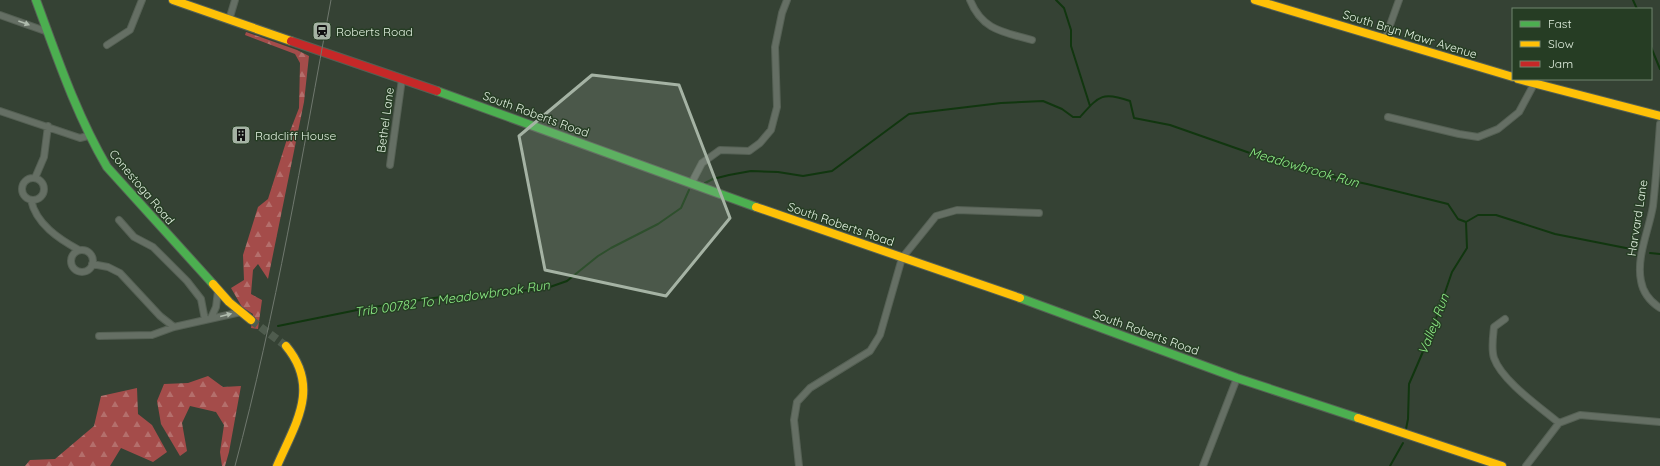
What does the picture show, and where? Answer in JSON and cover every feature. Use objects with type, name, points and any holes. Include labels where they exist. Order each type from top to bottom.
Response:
[{"type":"street","name":"Conestoga Road","points":[[36,0],[88,136],[107,167],[115,178],[218,290],[251,320]]},
{"type":"street","points":[[107,45],[130,30],[142,0]]},
{"type":"street","name":"South Roberts Road","points":[[173,0],[402,79],[691,184],[1054,310],[1237,378],[1502,466]]},
{"type":"street","points":[[229,20],[235,0]]},
{"type":"street","points":[[691,184],[702,163],[720,150],[749,150],[760,143],[771,130],[777,107],[775,47],[787,0]]},
{"type":"street","points":[[970,0],[975,11],[986,24],[1000,31],[1032,40]]},
{"type":"street","name":"South Bryn Mawr Avenue","points":[[1255,0],[1271,2],[1385,39],[1512,77]]},
{"type":"street","points":[[1385,39],[1399,0]]},
{"type":"street","points":[[0,15],[48,32]]},
{"type":"street","name":"Bethel Lane","points":[[390,165],[402,79]]},
{"type":"street","points":[[1521,80],[1660,116]]},
{"type":"street","points":[[1388,117],[1478,137],[1498,129],[1519,112],[1534,84]]},
{"type":"street","points":[[0,111],[80,138],[88,136]]},
{"type":"street","name":"Harvard Lane","points":[[1660,124],[1653,207],[1640,269],[1644,291],[1651,301],[1660,308]]},
{"type":"street","points":[[35,178],[44,157],[48,126]]},
{"type":"street","points":[[35,178],[42,183],[44,191],[40,198],[32,200],[24,196],[22,188],[27,180],[35,178]]},
{"type":"street","points":[[32,200],[33,208],[46,226],[66,244],[79,250],[87,251],[91,254],[93,258],[92,264],[89,270],[85,272],[81,272],[73,268],[71,260],[72,256],[79,250]]},
{"type":"street","points":[[799,466],[794,420],[797,402],[810,388],[870,352],[880,335],[902,258],[936,216],[957,210],[1039,213]]},
{"type":"street","points":[[119,220],[134,237],[153,247],[187,281],[201,298],[205,320]]},
{"type":"street","points":[[92,264],[108,267],[120,273],[160,316],[174,327]]},
{"type":"street","points":[[211,318],[216,308],[218,290]]},
{"type":"street","points":[[99,336],[152,335],[174,327],[241,312]]},
{"type":"street","points":[[1505,319],[1494,327],[1494,358],[1505,377],[1559,423]]},
{"type":"street","points":[[277,466],[297,419],[304,388],[297,363],[293,354],[286,346]]},
{"type":"street","points":[[1203,466],[1237,378]]},
{"type":"street","points":[[1526,466],[1559,423],[1580,415],[1660,422]]},
{"type":"highlighted area","points":[[592,75],[679,85],[730,218],[666,296],[545,270],[519,136]]},
{"type":"green space","points":[[246,32],[297,50],[309,56],[304,102],[268,279],[258,264],[253,270],[251,294],[262,300],[258,329],[251,328],[253,314],[242,307],[231,288],[244,280],[243,255],[258,207],[268,199],[287,139],[299,108],[300,63],[295,54],[245,35]]},
{"type":"green space","points":[[208,376],[223,387],[241,386],[225,466],[222,466],[220,452],[224,425],[216,412],[190,406],[182,423],[187,451],[180,456],[161,424],[157,401],[164,384],[188,383]]},
{"type":"green space","points":[[137,388],[138,414],[152,425],[167,452],[153,462],[121,448],[110,466],[25,466],[30,460],[55,459],[94,426],[101,396]]},
{"type":"waterway","name":"Meadowbrook Run","points":[[1056,0],[1064,8],[1071,30],[1071,46],[1090,106]]},
{"type":"waterway","points":[[1633,0],[1637,8]]},
{"type":"waterway","points":[[1652,49],[1660,69]]},
{"type":"waterway","name":"Meadowbrook Run","points":[[705,183],[713,179],[751,171],[778,172],[803,176],[832,171],[909,114],[1001,103],[1043,101],[1062,109],[1073,117],[1080,117],[1097,100],[1102,97],[1113,96],[1130,101],[1134,118],[1170,125],[1267,159],[1315,173],[1448,204],[1458,219],[1466,222],[1478,215],[1496,215],[1555,234],[1636,250]]},
{"type":"waterway","name":"Trib 00782 To Meadowbrook Run","points":[[278,326],[367,308],[441,297],[547,288],[567,281],[598,256],[658,224],[681,208],[689,190]]},
{"type":"waterway","name":"Valley Run","points":[[1406,429],[1408,419],[1409,384],[1431,333],[1452,272],[1467,248],[1466,222]]},
{"type":"waterway","name":"Meadowbrook Run","points":[[1650,253],[1660,254]]},
{"type":"waterway","name":"Valley Run","points":[[1390,466],[1403,443]]},
{"type":"tunnel","points":[[251,320],[286,346]]},
{"type":"tram line","points":[[235,466],[250,408],[276,292],[331,0]]},
{"type":"traffic: fast","points":[[36,0],[76,106],[107,167],[213,284]]},
{"type":"traffic: fast","points":[[437,91],[756,207]]},
{"type":"traffic: fast","points":[[1020,298],[1237,378],[1358,418]]},
{"type":"traffic: slow","points":[[173,0],[291,41]]},
{"type":"traffic: slow","points":[[1255,0],[1512,77]]},
{"type":"traffic: slow","points":[[1522,80],[1660,116]]},
{"type":"traffic: slow","points":[[756,207],[1020,298]]},
{"type":"traffic: slow","points":[[213,284],[229,302],[251,320]]},
{"type":"traffic: slow","points":[[277,466],[297,421],[303,391],[302,377],[296,361],[286,346]]},
{"type":"traffic: slow","points":[[1358,418],[1502,466]]},
{"type":"traffic: jam","points":[[291,41],[437,91]]},
{"type":"place","name":"Roberts Road","points":[[322,31]]},
{"type":"place","name":"Radcliff House","points":[[241,135]]}]
